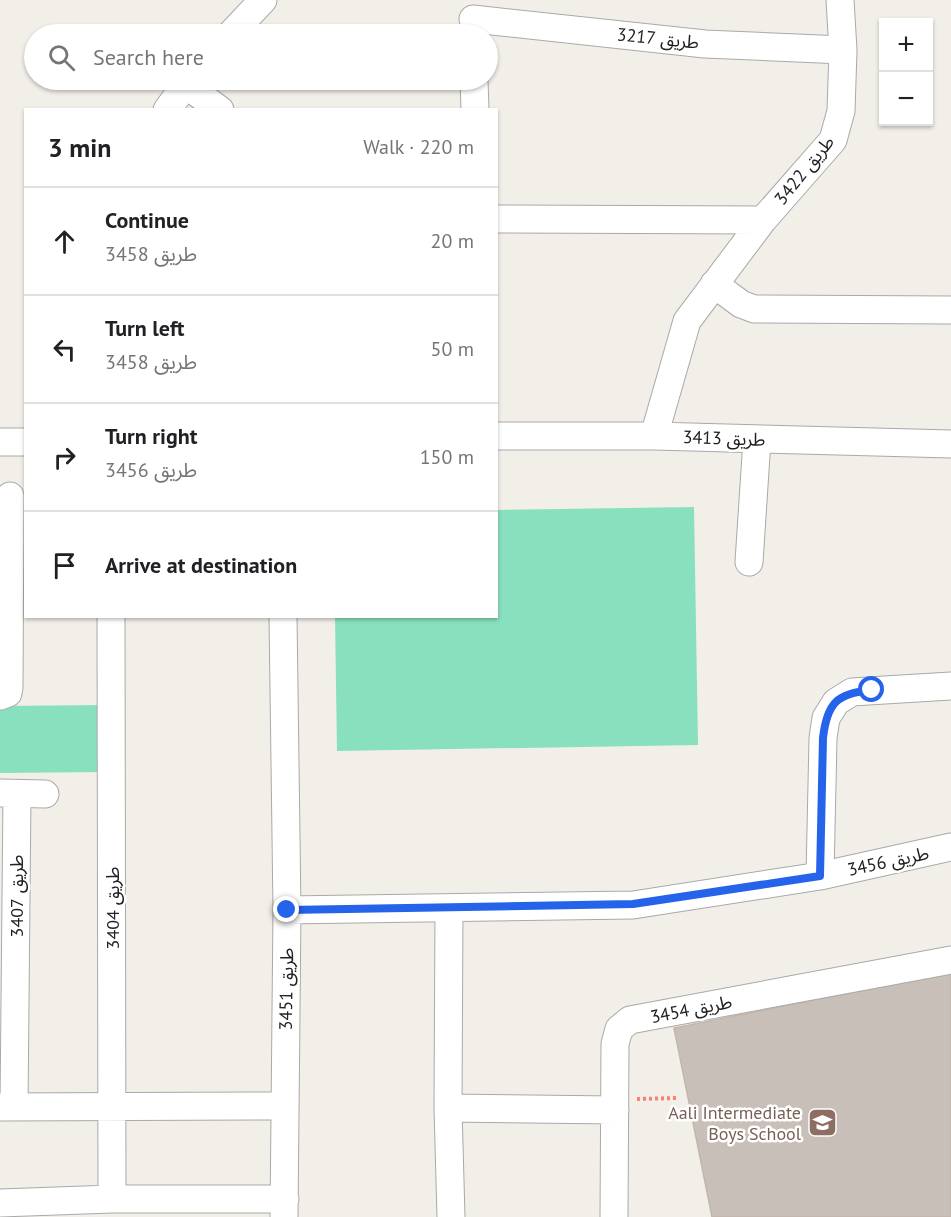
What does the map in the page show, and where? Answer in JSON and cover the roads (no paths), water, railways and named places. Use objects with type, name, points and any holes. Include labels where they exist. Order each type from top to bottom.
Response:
[{"type":"street","points":[[240,24],[263,0]]},
{"type":"street","name":"طريق 3422","points":[[654,436],[687,321],[763,220],[833,140],[841,111],[843,50],[840,0]]},
{"type":"street","name":"طريق 3217","points":[[473,18],[705,44],[843,50]]},
{"type":"street","points":[[168,108],[181,90]]},
{"type":"street","points":[[196,90],[218,108]]},
{"type":"street","points":[[474,90],[475,108]]},
{"type":"street","points":[[498,219],[763,220]]},
{"type":"street","points":[[714,284],[741,304],[754,309],[951,310]]},
{"type":"street","name":"طريق 3413","points":[[498,436],[654,436],[951,444]]},
{"type":"street","points":[[749,562],[757,440]]},
{"type":"street","points":[[0,442],[24,442]]},
{"type":"street","points":[[0,696],[8,693],[9,687],[10,496]]},
{"type":"street","name":"طريق 3404","points":[[111,618],[112,1199]]},
{"type":"street","name":"طريق 3451","points":[[283,618],[287,910],[284,1208]]},
{"type":"street","points":[[820,876],[823,738],[826,718],[836,702],[852,692],[951,686]]},
{"type":"street","points":[[8,793],[45,794]]},
{"type":"street","name":"طريق 3407","points":[[7,1107],[8,793]]},
{"type":"street","name":"طريق 3456","points":[[287,910],[633,904],[820,876],[951,847]]},
{"type":"street","points":[[449,908],[448,1108],[451,1217]]},
{"type":"street","name":"طريق 3454","points":[[614,1217],[615,1044],[619,1029],[630,1020],[951,960]]},
{"type":"street","points":[[448,1108],[615,1104]]},
{"type":"street","points":[[7,1107],[285,1106]]},
{"type":"street","points":[[0,1203],[112,1199],[284,1208]]},
{"type":"place","name":"Aali Intermediate Boys School","points":[[822,1122]]}]
